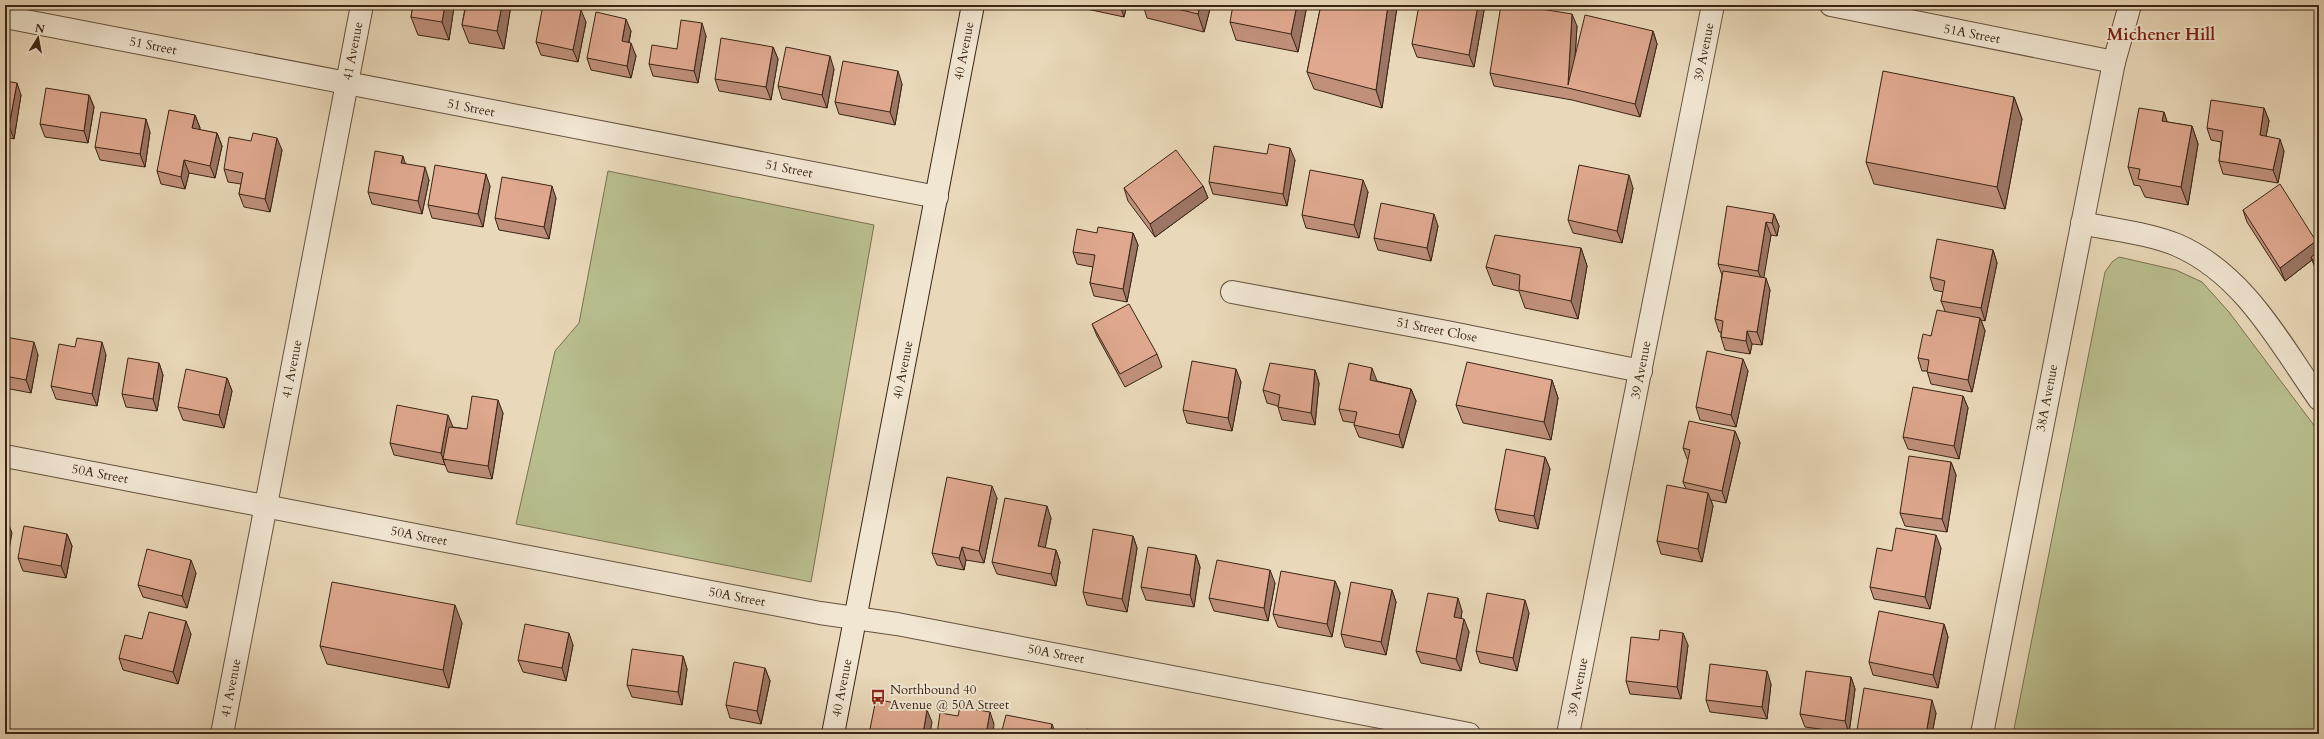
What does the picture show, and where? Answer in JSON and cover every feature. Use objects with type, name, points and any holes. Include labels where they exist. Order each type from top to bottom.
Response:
[{"type":"street","name":"41 Avenue","points":[[222,734],[362,5]]},
{"type":"street","name":"40 Avenue","points":[[833,734],[973,5]]},
{"type":"street","name":"39 Avenue","points":[[1568,734],[1713,5]]},
{"type":"street","name":"51A Street","points":[[1831,5],[2114,62]]},
{"type":"street","name":"38A Avenue","points":[[1982,734],[2114,62],[2130,5]]},
{"type":"street","name":"51 Street","points":[[5,17],[937,197]]},
{"type":"street","points":[[2082,223],[2175,245],[2214,266],[2230,278],[2249,300],[2319,399]]},
{"type":"street","name":"51 Street Close","points":[[1232,292],[1447,332],[1641,371]]},
{"type":"street","name":"50A Street","points":[[5,456],[820,613],[897,624],[1469,734]]},
{"type":"green space","points":[[608,171],[874,225],[811,582],[516,524],[555,351],[579,323]]},
{"type":"green space","points":[[2119,257],[2176,270],[2202,282],[2229,312],[2319,432],[2319,734],[2013,734],[2105,272],[2112,262]]},
{"type":"building","points":[[413,5],[445,5],[442,22],[411,17]]},
{"type":"building","points":[[466,5],[502,5],[497,31],[462,25]]},
{"type":"building","points":[[543,5],[557,5],[581,10],[573,50],[536,42]]},
{"type":"building","points":[[1161,5],[1200,5],[1198,14]]},
{"type":"building","points":[[1233,5],[1297,5],[1291,34],[1230,22]]},
{"type":"building","points":[[1321,5],[1388,5],[1376,90],[1307,72]]},
{"type":"building","points":[[1419,5],[1478,5],[1469,55],[1412,44]]},
{"type":"building","points":[[1501,5],[1516,5],[1572,14],[1568,85],[1585,15],[1653,31],[1635,104],[1568,88],[1490,73]]},
{"type":"building","points":[[596,12],[626,19],[622,41],[631,43],[627,66],[587,58]]},
{"type":"building","points":[[681,20],[702,23],[694,71],[649,64],[652,45],[677,49]]},
{"type":"building","points":[[721,38],[773,47],[766,87],[715,79]]},
{"type":"building","points":[[786,47],[830,56],[822,95],[778,86]]},
{"type":"building","points":[[843,61],[898,71],[890,112],[835,102]]},
{"type":"building","points":[[1883,71],[2014,97],[1997,187],[1866,162]]},
{"type":"building","points":[[5,81],[17,83],[9,126],[5,125]]},
{"type":"building","points":[[46,88],[89,95],[84,131],[40,124]]},
{"type":"building","points":[[2211,100],[2264,108],[2260,135],[2280,139],[2273,170],[2219,161],[2223,131],[2207,128]]},
{"type":"building","points":[[2139,108],[2164,112],[2162,121],[2192,126],[2181,187],[2138,179],[2140,169],[2128,167]]},
{"type":"building","points":[[169,110],[195,115],[192,128],[217,133],[210,166],[184,160],[181,177],[157,171]]},
{"type":"building","points":[[101,112],[146,119],[140,154],[95,147]]},
{"type":"building","points":[[253,133],[277,138],[265,199],[239,194],[243,173],[224,169],[229,137],[251,141]]},
{"type":"building","points":[[1269,144],[1290,148],[1283,194],[1209,182],[1214,146],[1267,154]]},
{"type":"building","points":[[1176,150],[1203,186],[1150,224],[1124,188]]},
{"type":"building","points":[[375,151],[403,156],[401,163],[425,167],[418,201],[368,192]]},
{"type":"building","points":[[435,165],[486,174],[478,214],[428,205]]},
{"type":"building","points":[[1579,165],[1629,175],[1617,231],[1568,220]]},
{"type":"building","points":[[1310,170],[1363,180],[1354,225],[1302,215]]},
{"type":"building","points":[[502,177],[552,186],[544,227],[495,218]]},
{"type":"building","points":[[2280,184],[2316,241],[2280,268],[2243,210]]},
{"type":"building","points":[[1381,203],[1434,214],[1427,248],[1374,238]]},
{"type":"building","points":[[1727,206],[1774,214],[1772,223],[1766,222],[1758,271],[1718,264]]},
{"type":"building","points":[[1098,227],[1133,233],[1123,289],[1090,283],[1095,255],[1073,252],[1077,229],[1097,233]]},
{"type":"building","points":[[1495,235],[1581,248],[1571,301],[1519,290],[1520,275],[1486,267]]},
{"type":"building","points":[[1937,239],[1993,250],[1981,308],[1941,301],[1945,281],[1930,277]]},
{"type":"building","points":[[2319,252],[2319,269],[2311,257]]},
{"type":"building","points":[[1723,271],[1766,278],[1757,332],[1747,331],[1746,341],[1721,337],[1723,321],[1715,319]]},
{"type":"building","points":[[1129,304],[1157,354],[1120,374],[1092,324]]},
{"type":"building","points":[[1937,310],[1980,318],[1968,380],[1927,372],[1929,360],[1918,358],[1923,334],[1931,336]]},
{"type":"building","points":[[5,337],[34,342],[26,380],[5,376]]},
{"type":"building","points":[[77,338],[102,342],[92,394],[51,386],[59,344],[75,347]]},
{"type":"building","points":[[1707,351],[1743,359],[1731,415],[1696,407]]},
{"type":"building","points":[[128,358],[159,363],[153,399],[122,394]]},
{"type":"building","points":[[1192,361],[1236,369],[1228,418],[1183,410]]},
{"type":"building","points":[[1467,362],[1552,380],[1544,422],[1456,405]]},
{"type":"building","points":[[1270,363],[1315,370],[1311,413],[1278,407],[1280,395],[1263,390]]},
{"type":"building","points":[[1349,363],[1372,368],[1370,380],[1411,389],[1399,435],[1354,425],[1357,412],[1339,409]]},
{"type":"building","points":[[186,369],[227,378],[219,415],[178,407]]},
{"type":"building","points":[[1913,387],[1963,396],[1954,446],[1903,437]]},
{"type":"building","points":[[472,396],[498,400],[488,466],[443,459],[449,427],[467,429]]},
{"type":"building","points":[[397,405],[448,415],[441,453],[390,443]]},
{"type":"building","points":[[1689,421],[1735,431],[1722,491],[1683,482],[1690,450],[1683,448]]},
{"type":"building","points":[[1506,449],[1545,457],[1534,516],[1495,509]]},
{"type":"building","points":[[1909,456],[1951,462],[1942,519],[1900,513]]},
{"type":"building","points":[[947,477],[992,486],[979,551],[962,547],[959,558],[932,553]]},
{"type":"building","points":[[1667,485],[1708,493],[1698,549],[1657,541]]},
{"type":"building","points":[[1005,498],[1047,506],[1038,546],[1056,550],[1051,574],[992,562]]},
{"type":"building","points":[[5,520],[7,520],[5,533]]},
{"type":"building","points":[[24,526],[67,534],[61,566],[18,558]]},
{"type":"building","points":[[1896,528],[1936,535],[1925,597],[1870,587],[1877,548],[1892,551]]},
{"type":"building","points":[[1093,529],[1133,536],[1122,599],[1083,592]]},
{"type":"building","points":[[1148,547],[1196,555],[1190,595],[1141,587]]},
{"type":"building","points":[[147,549],[191,560],[182,596],[138,585]]},
{"type":"building","points":[[1217,560],[1270,570],[1264,608],[1209,598]]},
{"type":"building","points":[[1281,571],[1335,581],[1327,624],[1273,614]]},
{"type":"building","points":[[332,582],[455,605],[443,670],[320,646]]},
{"type":"building","points":[[1351,582],[1392,590],[1381,642],[1341,634]]},
{"type":"building","points":[[1428,593],[1458,598],[1454,617],[1464,619],[1456,659],[1416,651]]},
{"type":"building","points":[[1487,593],[1525,600],[1513,658],[1476,651]]},
{"type":"building","points":[[1879,611],[1944,624],[1933,675],[1869,662]]},
{"type":"building","points":[[149,612],[186,621],[173,672],[119,658],[125,635],[142,639]]},
{"type":"building","points":[[525,624],[569,633],[562,668],[518,660]]},
{"type":"building","points":[[1660,630],[1683,633],[1677,687],[1626,681],[1631,637],[1659,640]]},
{"type":"building","points":[[632,649],[683,656],[678,692],[627,685]]},
{"type":"building","points":[[734,662],[765,668],[757,711],[726,705]]},
{"type":"building","points":[[1710,664],[1767,671],[1762,707],[1706,700]]},
{"type":"building","points":[[1806,671],[1851,677],[1845,721],[1800,714]]},
{"type":"building","points":[[1864,688],[1932,700],[1926,734],[1879,734],[1857,730]]},
{"type":"building","points":[[876,699],[927,710],[923,734],[869,734]]},
{"type":"building","points":[[960,707],[990,712],[986,734],[937,734],[940,713],[958,716]]},
{"type":"building","points":[[1006,715],[1052,724],[1050,734],[1001,734]]},
{"type":"building","points":[[1087,729],[1108,734],[1086,734]]},
{"type":"place","name":"Northbound 40 Avenue @ 50A Street","points":[[878,697]]},
{"type":"district","name":"Michener Hill","points":[[2161,34]]}]
